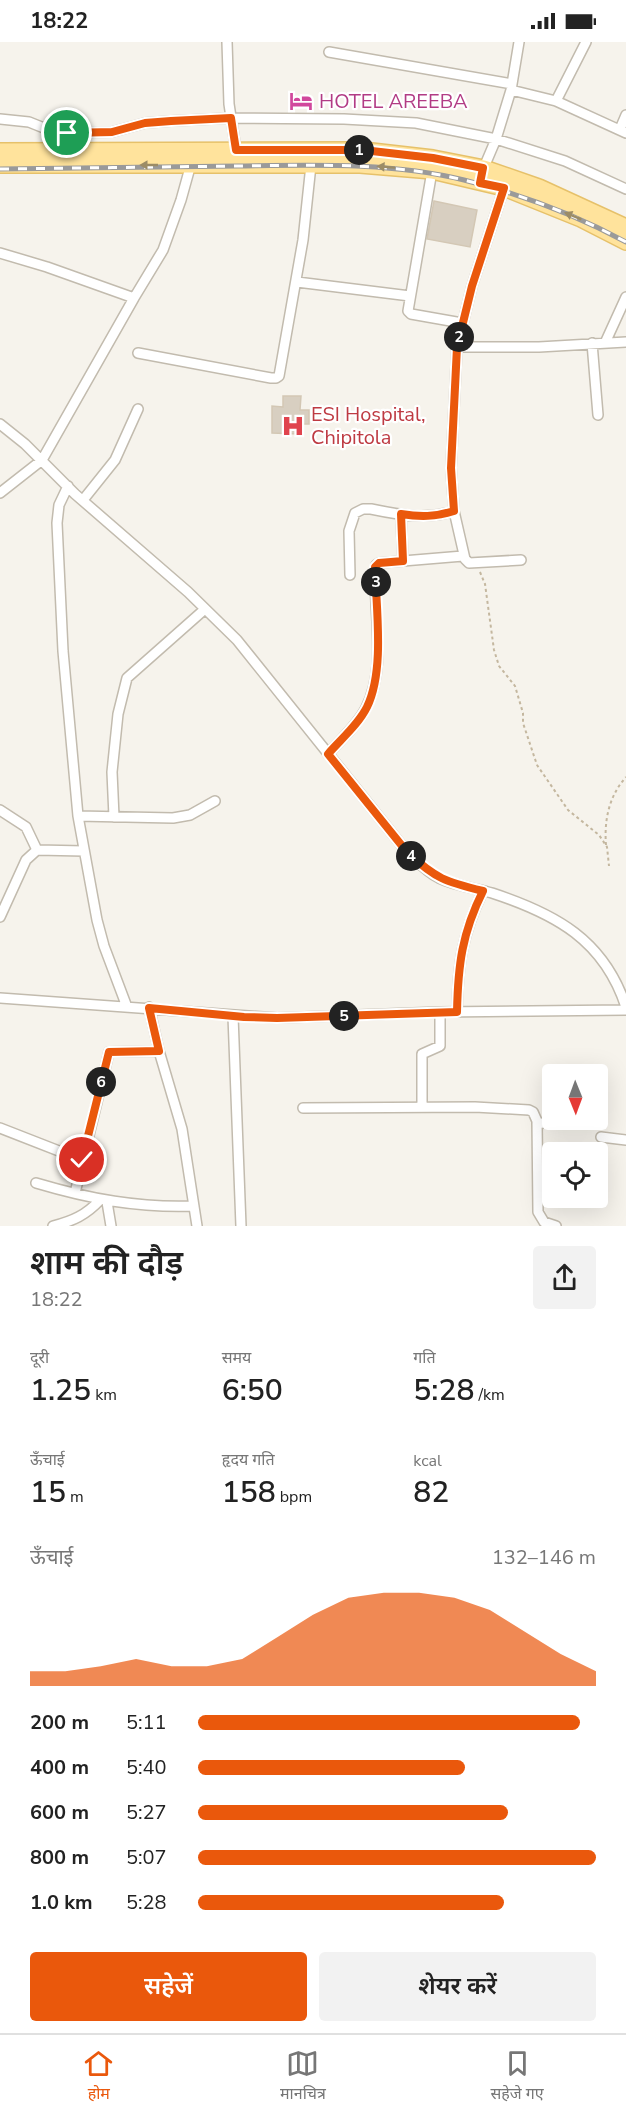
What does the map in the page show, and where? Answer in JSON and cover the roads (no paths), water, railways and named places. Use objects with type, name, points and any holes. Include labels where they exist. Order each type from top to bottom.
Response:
[{"type":"main road","points":[[0,151],[363,150],[433,158],[482,175],[539,188],[626,227]]},
{"type":"main road","points":[[0,165],[360,165],[482,175],[504,188],[581,219],[626,242]]},
{"type":"street","points":[[227,42],[231,118],[236,150]]},
{"type":"street","points":[[482,175],[512,87],[519,42]]},
{"type":"street","points":[[556,101],[586,42]]},
{"type":"street","points":[[329,52],[512,87],[556,101],[623,131],[626,115]]},
{"type":"street","points":[[0,119],[29,123],[56,132],[92,133],[112,132],[154,122],[231,118],[344,119],[416,123],[496,139],[565,161],[626,189]]},
{"type":"street","points":[[0,493],[42,460],[163,250],[191,164]]},
{"type":"street","points":[[138,353],[276,378],[281,373],[297,282],[311,165]]},
{"type":"street","points":[[432,171],[408,309],[411,314],[462,323]]},
{"type":"street","points":[[504,188],[462,323],[457,347],[451,468],[454,511],[467,562],[521,560]]},
{"type":"street","points":[[0,252],[134,298]]},
{"type":"street","points":[[297,282],[410,296]]},
{"type":"street","points":[[605,342],[626,297]]},
{"type":"street","points":[[457,347],[539,347],[626,342]]},
{"type":"street","points":[[592,343],[598,415]]},
{"type":"street","points":[[83,500],[115,459],[138,409]]},
{"type":"street","points":[[0,424],[237,640],[407,852],[422,866],[437,877],[534,909],[562,924],[590,946],[606,963],[616,980],[626,1008],[277,1018],[0,998]]},
{"type":"street","points":[[68,486],[59,505],[57,523],[63,651],[78,816],[90,889],[104,946],[127,1007]]},
{"type":"street","points":[[350,575],[349,531],[355,513],[363,509],[371,509],[428,517],[454,511]]},
{"type":"street","points":[[401,514],[403,561]]},
{"type":"street","points":[[328,754],[362,716],[376,677],[376,565],[464,556]]},
{"type":"street","points":[[114,818],[112,772],[118,714],[127,678],[205,609]]},
{"type":"street","points":[[78,816],[173,818],[190,815],[215,801]]},
{"type":"street","points":[[0,810],[26,827],[37,850]]},
{"type":"street","points":[[0,917],[26,860],[37,850],[84,851]]},
{"type":"street","points":[[457,1012],[462,945],[466,928],[483,891]]},
{"type":"street","points":[[149,1008],[182,1129],[197,1226]]},
{"type":"street","points":[[422,1107],[422,1054],[440,1046],[440,1012]]},
{"type":"street","points":[[233,1016],[241,1226]]},
{"type":"street","points":[[75,1193],[109,1052],[159,1051]]},
{"type":"street","points":[[303,1108],[422,1107],[529,1110],[535,1115],[537,1124],[538,1212],[544,1222],[556,1226]]},
{"type":"street","points":[[537,1124],[542,1123]]},
{"type":"street","points":[[0,1128],[82,1160]]},
{"type":"street","points":[[601,1137],[626,1140]]},
{"type":"street","points":[[36,1184],[103,1201],[165,1207],[194,1206]]},
{"type":"street","points":[[53,1226],[81,1217],[103,1201]]},
{"type":"street","points":[[103,1201],[111,1226]]},
{"type":"railway","points":[[0,169],[323,165],[408,170],[464,180],[506,192],[568,214],[626,242]]},
{"type":"place","name":"HOTEL AREEBA","points":[[301,101]]},
{"type":"place","name":"ESI Hospital, Chipitola","points":[[293,426]]}]
